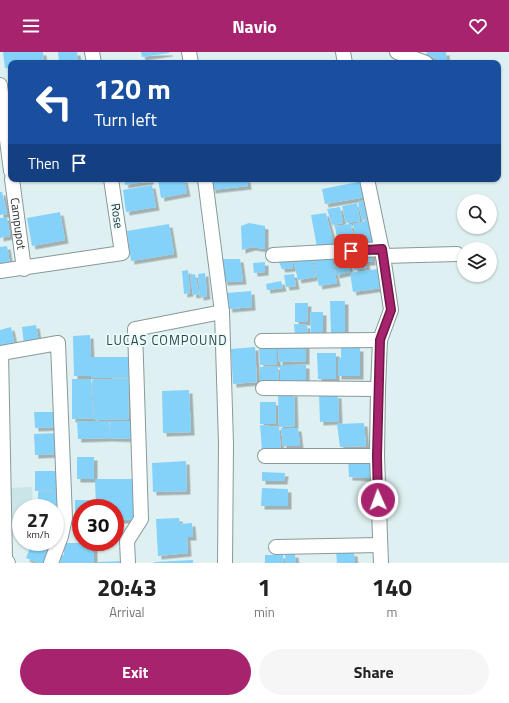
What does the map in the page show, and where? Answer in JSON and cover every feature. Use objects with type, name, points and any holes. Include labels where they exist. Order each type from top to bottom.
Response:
[{"type":"street","points":[[397,52],[418,60]]},
{"type":"street","points":[[0,85],[8,148]]},
{"type":"street","name":"Campupot","points":[[12,182],[24,269]]},
{"type":"street","name":"Rose","points":[[24,269],[122,253],[111,182]]},
{"type":"street","points":[[205,182],[222,312],[226,444],[225,563]]},
{"type":"street","points":[[368,182],[383,252],[391,310],[380,340],[378,389],[377,456],[381,563]]},
{"type":"street","points":[[273,255],[383,252],[457,254]]},
{"type":"street","points":[[0,271],[24,269]]},
{"type":"street","points":[[128,563],[127,541],[141,519],[135,329],[222,312]]},
{"type":"street","points":[[262,341],[380,340]]},
{"type":"street","points":[[8,563],[5,559],[1,353],[58,343],[65,518],[61,536],[51,563]]},
{"type":"street","points":[[263,388],[378,389]]},
{"type":"street","points":[[265,456],[377,456]]},
{"type":"street","points":[[276,547],[380,546]]},
{"type":"shaded area","points":[[32,487],[33,499],[12,499],[12,531],[10,531],[9,488]]},
{"type":"building","points":[[3,52],[43,52],[44,60],[8,60],[8,68],[5,68]]},
{"type":"building","points":[[58,52],[77,52],[78,59],[59,60]]},
{"type":"building","points":[[141,52],[169,52],[169,53],[142,57]]},
{"type":"building","points":[[427,52],[446,52],[447,60],[439,60],[426,55]]},
{"type":"building","points":[[124,182],[144,182],[125,185]]},
{"type":"building","points":[[158,182],[185,182],[187,193],[161,198]]},
{"type":"building","points":[[211,182],[247,182],[248,186],[212,190]]},
{"type":"building","points":[[363,182],[366,197],[325,204],[322,189]]},
{"type":"building","points":[[152,185],[156,207],[126,212],[123,190]]},
{"type":"building","points":[[0,192],[2,192],[7,214],[0,215]]},
{"type":"building","points":[[368,199],[373,218],[362,220],[358,202]]},
{"type":"building","points":[[357,203],[360,221],[346,223],[342,206]]},
{"type":"building","points":[[340,207],[343,223],[332,225],[327,209]]},
{"type":"building","points":[[60,212],[65,240],[32,246],[27,218]]},
{"type":"building","points":[[326,213],[334,245],[317,247],[311,215]]},
{"type":"building","points":[[7,217],[10,236],[0,238],[0,218]]},
{"type":"building","points":[[370,220],[376,246],[358,248],[353,224]]},
{"type":"building","points":[[249,223],[265,226],[265,249],[252,247],[242,250],[241,226]]},
{"type":"building","points":[[169,224],[174,254],[131,261],[127,231]]},
{"type":"building","points":[[351,224],[354,243],[338,245],[335,226]]},
{"type":"building","points":[[7,246],[10,264],[0,265],[0,247]]},
{"type":"building","points":[[347,251],[350,272],[336,275],[333,254]]},
{"type":"building","points":[[372,253],[372,262],[366,262],[367,268],[354,270],[353,255]]},
{"type":"building","points":[[331,254],[337,283],[319,286],[313,258]]},
{"type":"building","points":[[311,256],[316,277],[298,280],[293,259]]},
{"type":"building","points":[[291,258],[293,268],[282,269],[278,260]]},
{"type":"building","points":[[221,259],[240,259],[243,281],[224,282]]},
{"type":"building","points":[[265,262],[265,272],[254,273],[253,263]]},
{"type":"building","points":[[378,269],[381,288],[353,292],[350,273]]},
{"type":"building","points":[[188,270],[190,293],[184,294],[182,271]]},
{"type":"building","points":[[205,273],[207,296],[200,297],[198,274]]},
{"type":"building","points":[[195,274],[199,294],[193,295],[190,275]]},
{"type":"building","points":[[294,274],[296,286],[286,287],[284,275]]},
{"type":"building","points":[[281,281],[283,288],[267,290],[266,284]]},
{"type":"building","points":[[251,291],[252,307],[229,309],[227,293]]},
{"type":"building","points":[[330,301],[345,301],[345,333],[331,334]]},
{"type":"building","points":[[295,303],[308,303],[307,322],[295,322]]},
{"type":"building","points":[[310,312],[323,312],[323,335],[311,335]]},
{"type":"building","points":[[294,324],[307,325],[308,336],[295,336]]},
{"type":"building","points":[[36,325],[39,342],[24,345],[22,327]]},
{"type":"building","points":[[11,327],[15,346],[0,349],[0,330]]},
{"type":"building","points":[[90,335],[91,357],[135,357],[135,377],[91,378],[91,376],[74,376],[73,336]]},
{"type":"building","points":[[306,343],[306,361],[279,362],[278,344]]},
{"type":"building","points":[[277,345],[277,364],[260,365],[259,346]]},
{"type":"building","points":[[255,347],[257,382],[233,384],[231,349]]},
{"type":"building","points":[[341,348],[360,348],[360,376],[338,376],[338,358],[341,358]]},
{"type":"building","points":[[317,353],[336,353],[336,379],[318,379]]},
{"type":"building","points":[[280,365],[306,365],[306,382],[280,382]]},
{"type":"building","points":[[278,366],[279,382],[260,383],[260,367]]},
{"type":"building","points":[[130,378],[131,393],[128,394],[129,419],[94,420],[92,380]]},
{"type":"building","points":[[72,379],[91,379],[93,418],[72,419]]},
{"type":"building","points":[[189,390],[191,432],[163,433],[162,391]]},
{"type":"building","points":[[294,393],[295,426],[279,427],[278,394]]},
{"type":"building","points":[[319,394],[338,395],[339,421],[320,422]]},
{"type":"building","points":[[260,402],[276,402],[276,424],[260,424]]},
{"type":"building","points":[[34,412],[57,412],[57,427],[35,428]]},
{"type":"building","points":[[77,421],[109,421],[109,438],[78,439]]},
{"type":"building","points":[[110,421],[137,421],[138,439],[109,438]]},
{"type":"building","points":[[364,423],[366,446],[340,447],[337,424]]},
{"type":"building","points":[[260,425],[279,427],[281,450],[262,450]]},
{"type":"building","points":[[281,428],[298,428],[300,446],[283,446]]},
{"type":"building","points":[[58,433],[59,454],[35,455],[34,434]]},
{"type":"building","points":[[77,457],[94,457],[94,479],[77,479]]},
{"type":"building","points":[[348,457],[371,462],[370,478],[349,477]]},
{"type":"building","points":[[186,461],[187,491],[153,492],[152,463]]},
{"type":"building","points":[[35,471],[60,471],[60,490],[35,491]]},
{"type":"building","points":[[262,472],[285,473],[284,481],[262,481]]},
{"type":"building","points":[[95,479],[134,479],[135,520],[124,520],[124,499],[96,499]]},
{"type":"building","points":[[262,488],[288,489],[288,506],[261,506]]},
{"type":"building","points":[[57,491],[57,499],[38,499],[38,492]]},
{"type":"building","points":[[179,518],[180,524],[192,523],[193,537],[187,537],[188,553],[158,556],[156,519]]},
{"type":"building","points":[[64,543],[72,543],[72,551],[94,551],[94,563],[60,563],[61,555],[64,555]]},
{"type":"building","points":[[336,550],[354,553],[355,563],[337,563]]},
{"type":"building","points":[[29,551],[50,551],[45,563],[39,563],[26,558]]},
{"type":"building","points":[[295,554],[296,563],[286,563],[285,555]]},
{"type":"building","points":[[265,555],[283,555],[284,563],[265,563]]},
{"type":"building","points":[[193,560],[193,563],[154,563],[154,562]]},
{"type":"building","points":[[122,561],[122,563],[97,562]]},
{"type":"district","name":"LUCAS COMPOUND","points":[[167,340]]},
{"type":"route","points":[[351,251],[382,249],[391,310],[380,340],[377,456],[378,500]]}]
